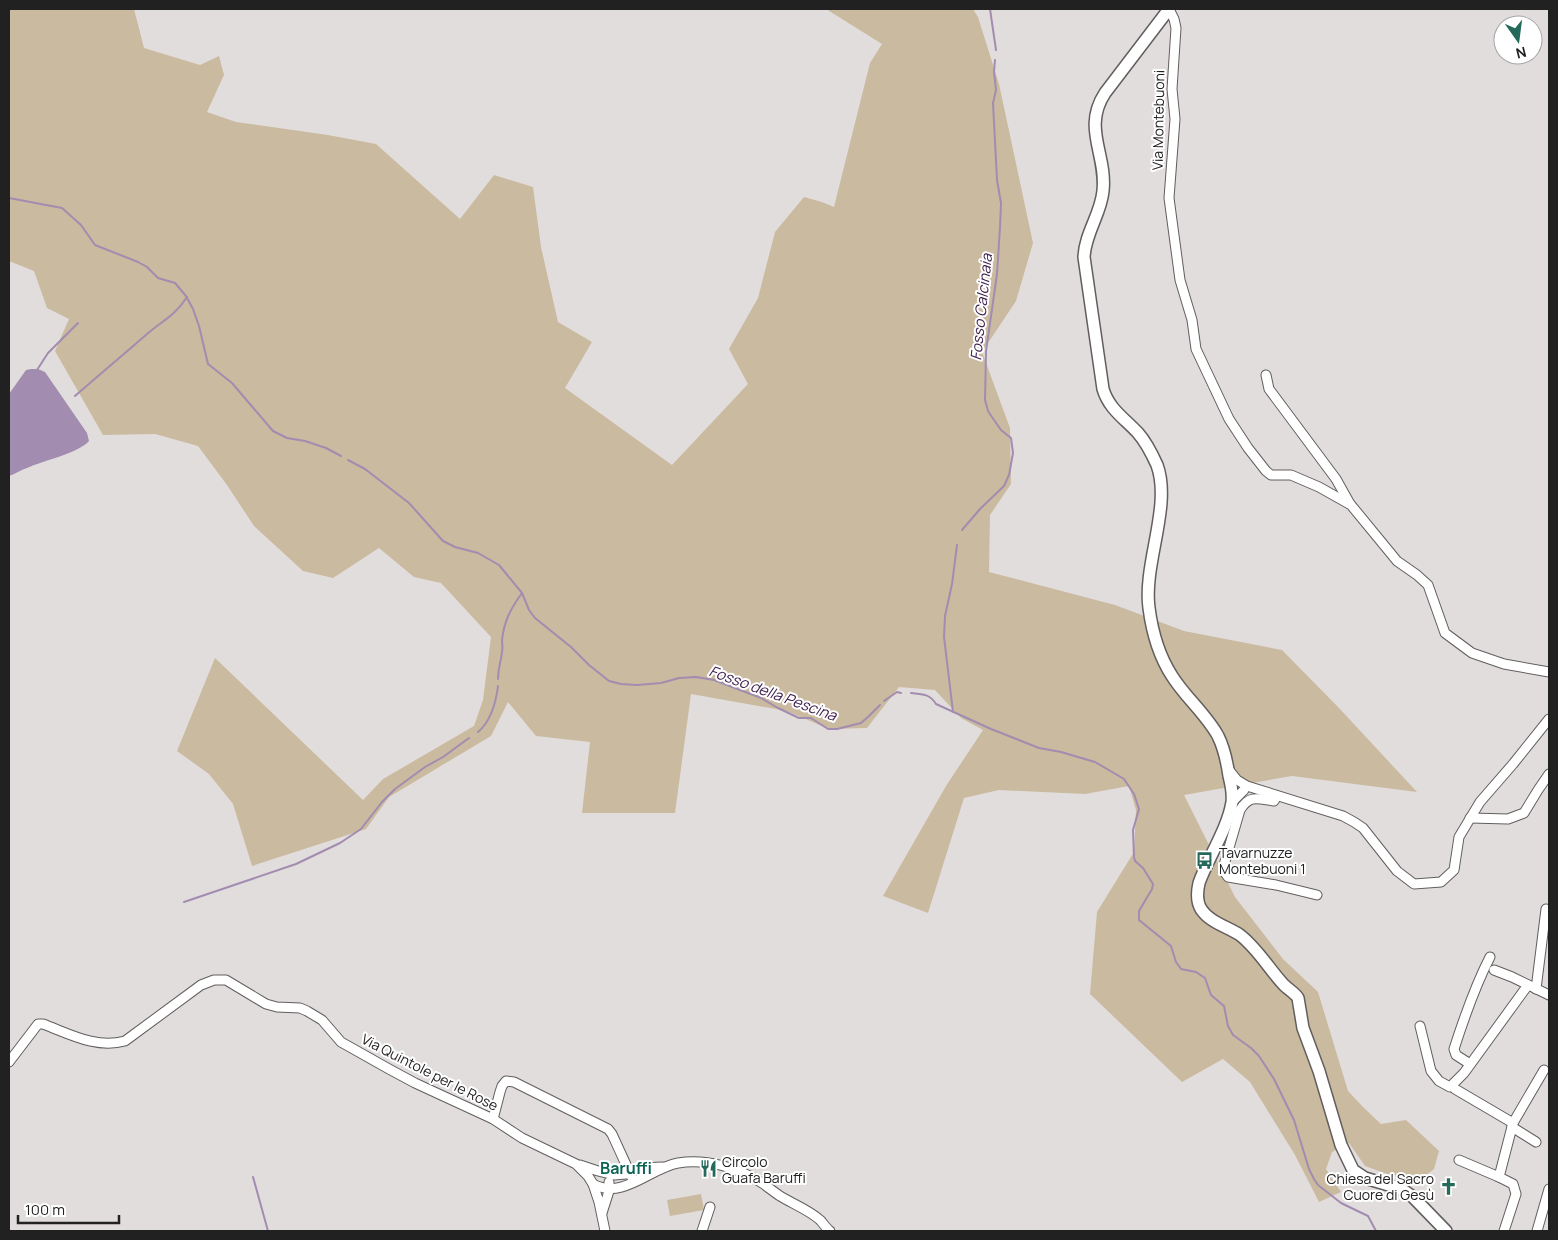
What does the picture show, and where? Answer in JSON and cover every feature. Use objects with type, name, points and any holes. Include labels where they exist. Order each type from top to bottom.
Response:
[{"type":"main road","points":[[1169,9],[1108,88],[1097,108],[1094,126],[1103,174],[1103,190],[1100,208],[1086,241],[1084,257],[1102,389],[1115,412],[1145,442],[1160,475],[1160,504],[1148,599],[1156,640],[1171,675],[1218,736],[1228,769],[1232,802],[1198,883],[1197,893],[1201,909],[1207,916],[1242,937],[1260,955],[1284,986],[1296,994],[1304,1028],[1320,1071],[1341,1145],[1353,1170],[1365,1178],[1403,1190],[1446,1231]]},
{"type":"street","name":"Via Montebuoni","points":[[1169,9],[1176,28],[1172,89],[1175,128],[1168,198],[1180,280],[1192,320],[1196,349],[1229,419],[1261,466],[1272,475],[1291,475],[1351,505],[1397,561],[1417,575],[1428,586],[1445,633],[1472,653],[1504,664],[1549,672]]},
{"type":"street","points":[[1266,375],[1270,389],[1336,479],[1351,505]]},
{"type":"street","points":[[1231,788],[1248,788],[1343,816],[1354,822],[1371,838],[1397,871],[1414,884],[1441,882],[1454,870],[1459,837],[1480,802],[1549,719]]},
{"type":"street","points":[[1228,769],[1234,777],[1248,788]]},
{"type":"street","points":[[1470,818],[1508,819],[1524,813],[1549,774]]},
{"type":"street","points":[[1232,802],[1248,788]]},
{"type":"street","points":[[1277,796],[1274,801],[1258,798],[1243,805],[1224,865],[1224,871],[1228,877],[1276,885],[1317,895]]},
{"type":"street","points":[[1218,838],[1231,841]]},
{"type":"street","points":[[1420,1026],[1431,1071],[1438,1081],[1450,1087],[1532,987],[1546,909]]},
{"type":"street","points":[[1470,1064],[1456,1055],[1454,1049],[1471,1001],[1490,957]]},
{"type":"street","points":[[1494,970],[1549,995]]},
{"type":"street","name":"Via Quintole per le Rose","points":[[9,1062],[38,1024],[43,1024],[75,1037],[102,1044],[114,1044],[125,1040],[201,985],[226,980],[266,1004],[277,1007],[300,1008],[314,1014],[322,1020],[341,1042],[415,1083],[493,1119],[522,1138],[576,1164],[593,1184],[605,1231]]},
{"type":"street","points":[[1498,1177],[1513,1125],[1544,1070]]},
{"type":"street","points":[[493,1119],[502,1086],[506,1081],[512,1081],[608,1129],[634,1182]]},
{"type":"street","points":[[1455,1089],[1513,1125],[1536,1142]]},
{"type":"street","points":[[1459,1160],[1513,1184],[1516,1194],[1504,1231]]},
{"type":"street","points":[[605,1173],[597,1178],[593,1184],[609,1188],[619,1188],[665,1167],[681,1162],[699,1162],[729,1168],[761,1182],[775,1193],[818,1219],[830,1231]]},
{"type":"street","points":[[576,1164],[605,1173],[619,1175],[642,1168],[665,1167]]},
{"type":"street","points":[[602,1214],[609,1188],[609,1182],[605,1173]]},
{"type":"street","points":[[1537,1231],[1549,1189]]},
{"type":"street","points":[[702,1231],[710,1208]]},
{"type":"shaded area","points":[[9,9],[134,9],[144,48],[200,65],[219,56],[224,75],[207,112],[236,122],[376,144],[460,219],[494,175],[533,187],[541,247],[558,322],[592,342],[565,388],[672,465],[748,384],[729,349],[758,298],[775,232],[804,197],[834,207],[870,63],[882,44],[826,9],[973,9],[978,17],[999,84],[1033,243],[1016,301],[982,352],[1010,428],[1011,484],[990,515],[989,572],[1115,605],[1184,631],[1282,650],[1417,792],[1292,776],[1184,795],[1235,897],[1283,959],[1318,992],[1348,1091],[1381,1124],[1406,1120],[1439,1151],[1434,1169],[1415,1184],[1365,1166],[1349,1143],[1332,1152],[1326,1169],[1341,1192],[1319,1202],[1295,1155],[1250,1082],[1223,1059],[1182,1082],[1090,994],[1097,912],[1134,852],[1136,810],[1129,786],[1085,794],[999,790],[964,798],[928,913],[883,896],[946,786],[983,730],[961,718],[935,690],[899,687],[867,728],[829,729],[787,711],[691,694],[675,813],[582,813],[590,742],[536,736],[508,702],[491,736],[389,797],[366,829],[252,866],[233,804],[209,774],[177,751],[215,658],[363,800],[383,779],[474,726],[483,700],[491,637],[441,583],[414,577],[379,548],[333,578],[303,571],[254,526],[198,446],[155,434],[103,435],[55,351],[69,319],[47,308],[34,271],[9,261]]},
{"type":"shaded area","points":[[31,369],[45,372],[87,433],[89,441],[69,453],[9,476],[9,394],[26,370]]},
{"type":"shaded area","points":[[701,1194],[704,1210],[670,1216],[667,1200]]},
{"type":"waterway","name":"Fosso Calcinaia","points":[[990,9],[996,50]]},
{"type":"waterway","name":"Fosso Calcinaia","points":[[962,530],[1004,486],[1009,475],[1013,453],[1011,438],[1001,430],[994,420],[988,411],[985,400],[986,351],[997,274],[1001,203],[997,180],[993,103],[996,90],[995,60]]},
{"type":"waterway","name":"Fosso della Pescina","points":[[9,198],[62,208],[81,225],[95,245],[138,262],[147,267],[158,278],[175,283],[186,296],[193,309],[208,364],[232,383],[273,431],[287,438],[305,441],[326,448],[341,456]]},
{"type":"waterway","points":[[75,396],[173,314],[187,297]]},
{"type":"waterway","points":[[37,370],[48,353],[78,323]]},
{"type":"waterway","name":"Fosso della Pescina","points":[[348,460],[365,469],[409,503],[443,541],[455,547],[478,553],[499,565],[522,593],[529,610],[535,618],[609,681],[637,685],[661,683],[679,678],[696,677],[714,680],[761,698],[799,718],[811,718],[828,729],[837,729],[861,723],[880,705]]},
{"type":"waterway","name":"Fosso Calcinaia","points":[[953,712],[944,637],[945,616],[952,584],[957,545]]},
{"type":"waterway","points":[[498,679],[504,627],[511,609],[522,593]]},
{"type":"waterway","points":[[478,732],[483,728],[492,711],[498,686]]},
{"type":"waterway","name":"Fosso della Pescina","points":[[884,701],[897,692],[901,693]]},
{"type":"waterway","name":"Fosso della Pescina","points":[[911,693],[928,696],[936,704],[1039,748],[1095,762],[1124,779],[1134,794],[1139,809],[1133,830],[1135,861],[1143,868],[1153,884],[1139,911],[1139,920],[1171,946],[1176,962],[1181,969],[1196,972],[1205,978],[1211,995],[1224,1006],[1228,1026],[1233,1035],[1259,1056],[1274,1079],[1294,1120],[1309,1169],[1318,1185],[1341,1203],[1368,1216],[1376,1231]]},
{"type":"waterway","points":[[184,902],[296,864],[340,843],[361,829],[395,789],[469,738]]},
{"type":"waterway","points":[[253,1177],[268,1231]]},
{"type":"place","name":"Tavarnuzze Montebuoni 1","points":[[1205,860]]},
{"type":"place","name":"Circolo Guafa Baruffi","points":[[708,1169]]},
{"type":"place","name":"Chiesa del Sacro Cuore di Gesù","points":[[1448,1186]]},
{"type":"district","name":"Baruffi","points":[[626,1168]]}]
